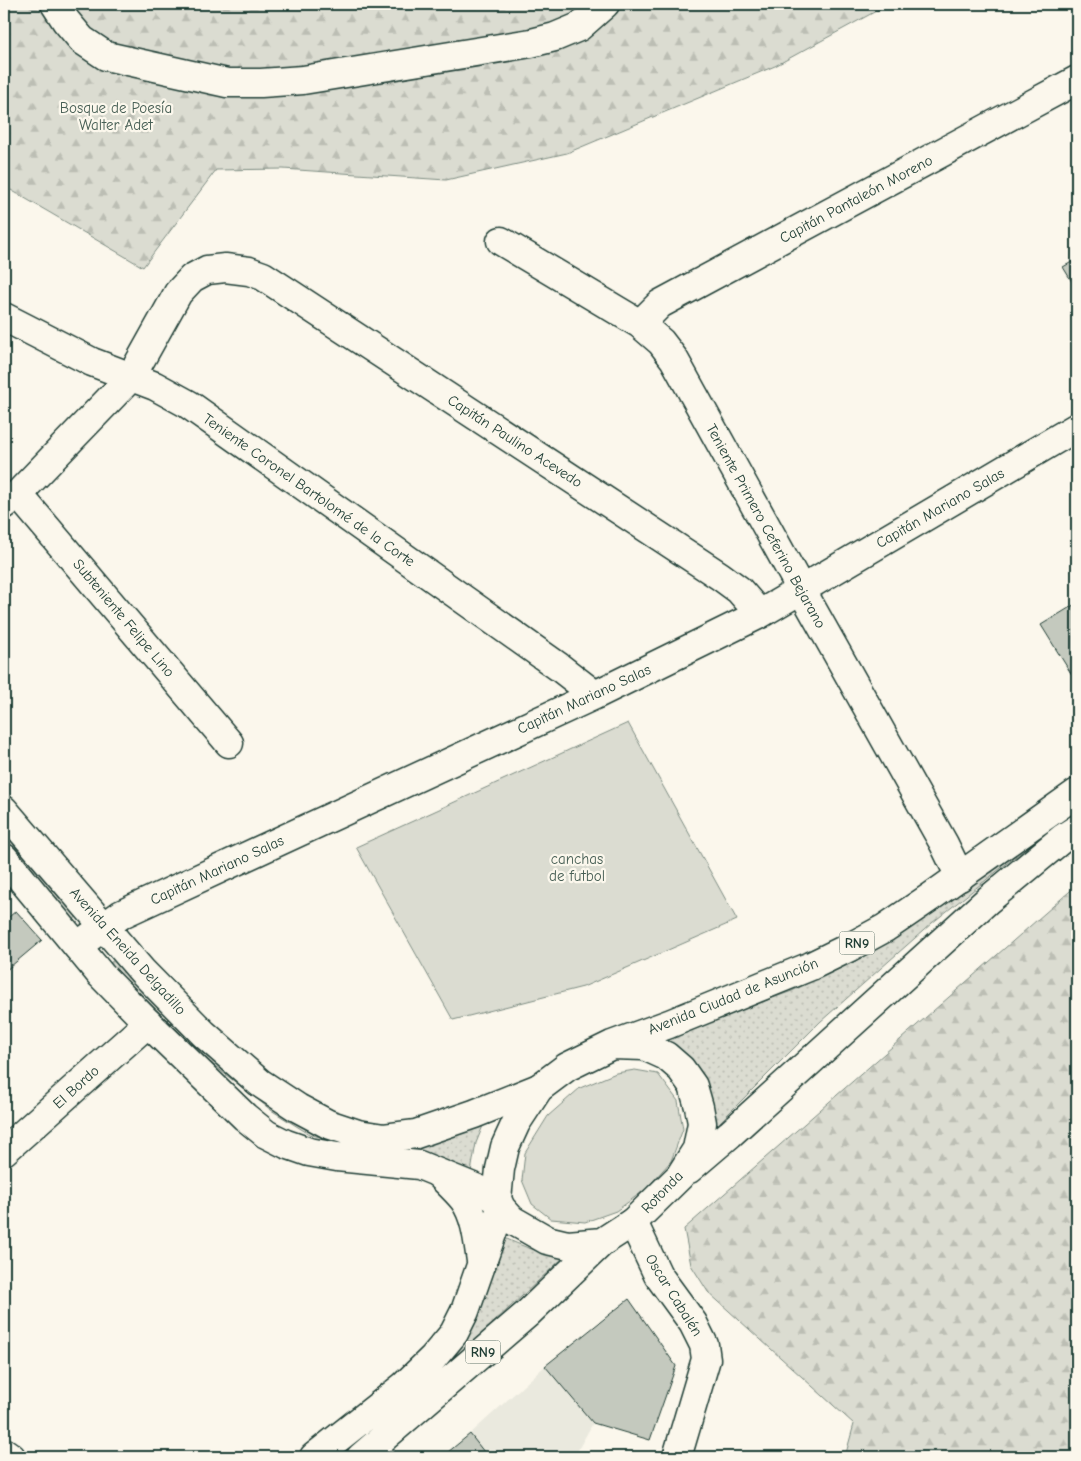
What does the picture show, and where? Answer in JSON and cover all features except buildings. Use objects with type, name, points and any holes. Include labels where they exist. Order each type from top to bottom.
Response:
[{"type":"main road","points":[[55,4],[82,40],[106,56],[227,83],[302,80],[555,38],[579,27],[605,4]]},
{"type":"main road","name":"Capitán Pantaleón Moreno","points":[[640,324],[660,304],[1077,80]]},
{"type":"main road","name":"Teniente Primero Ceferino Bejarano","points":[[501,241],[640,324],[661,342],[674,359],[940,836],[960,877]]},
{"type":"main road","name":"Capitán Paulino Acevedo","points":[[11,499],[131,377],[178,292],[192,278],[207,270],[225,268],[249,271],[263,276],[720,576],[739,590],[760,614]]},
{"type":"main road","name":"Teniente Coronel Bartolomé de la Corte","points":[[4,317],[92,362],[175,396],[188,404],[559,666],[595,695]]},
{"type":"main road","name":"Capitán Mariano Salas","points":[[77,946],[122,914],[595,695],[760,614],[802,591],[1077,427]]},
{"type":"main road","name":"Subteniente Felipe Lino","points":[[11,499],[229,743]]},
{"type":"main road","name":"Avenida Ciudad de Asunción","points":[[612,1045],[669,1024],[850,948],[885,928],[1077,794]]},
{"type":"main road","name":"Avenida Eneida Delgadillo","points":[[4,810],[142,971],[204,1034],[260,1083],[298,1108],[328,1124],[358,1134],[384,1138],[416,1134],[474,1114],[539,1088]]},
{"type":"main road","name":"RN9","points":[[680,1176],[730,1134],[988,900],[1077,828]]},
{"type":"main road","points":[[4,858],[101,975],[148,1024],[245,1117],[266,1134],[286,1144],[309,1152],[337,1157],[419,1165],[478,1189],[499,1203]]},
{"type":"main road","name":"El Bordo","points":[[4,1151],[148,1024]]},
{"type":"main road","name":"Rotonda","points":[[612,1045],[644,1046],[666,1056],[681,1069],[693,1086],[702,1123],[697,1149],[680,1176],[633,1222],[602,1242],[568,1245],[547,1240],[512,1220],[499,1203],[500,1169],[505,1147],[516,1123],[539,1088],[568,1067],[612,1045]]},
{"type":"main road","points":[[439,1174],[465,1201],[474,1221],[481,1263]]},
{"type":"main road","name":"RN9","points":[[314,1457],[404,1386],[433,1358],[454,1333],[481,1263],[499,1203]]},
{"type":"main road","name":"Oscar Cabalén","points":[[633,1222],[658,1275],[693,1323],[704,1345],[706,1359],[677,1457]]},
{"type":"main road","name":"RN9","points":[[361,1457],[527,1314],[602,1242]]},
{"type":"main road","points":[[4,1452],[11,1457]]},
{"type":"shaded area","points":[[545,1366],[593,1423],[574,1457],[488,1457],[470,1434]]},
{"type":"green space","name":"Bosque de Poesía Walter Adet","points":[[4,4],[889,4],[775,66],[567,153],[446,180],[283,169],[216,170],[143,267],[4,186]]},
{"type":"green space","name":"canchas de futbol","points":[[628,723],[737,920],[583,987],[453,1020],[356,847]]},
{"type":"green space","points":[[1065,817],[932,923],[820,1022],[711,1131],[678,1049],[664,1037],[792,991],[862,956],[914,926],[969,884]]},
{"type":"green space","points":[[4,820],[82,912],[72,921],[4,840]]},
{"type":"green space","points":[[1077,885],[1077,1457],[845,1457],[854,1424],[708,1292],[691,1265],[684,1229]]},
{"type":"green space","points":[[114,960],[205,1050],[317,1131],[487,1116],[476,1143],[470,1178],[309,1134],[271,1110],[207,1060],[110,963]]},
{"type":"green space","points":[[635,1070],[658,1074],[678,1101],[683,1129],[671,1161],[646,1189],[616,1211],[585,1222],[551,1219],[532,1204],[522,1180],[525,1153],[548,1116],[580,1088],[616,1073]]},
{"type":"green space","points":[[494,1233],[538,1251],[566,1255],[450,1363],[343,1457],[332,1457],[405,1393]]}]
